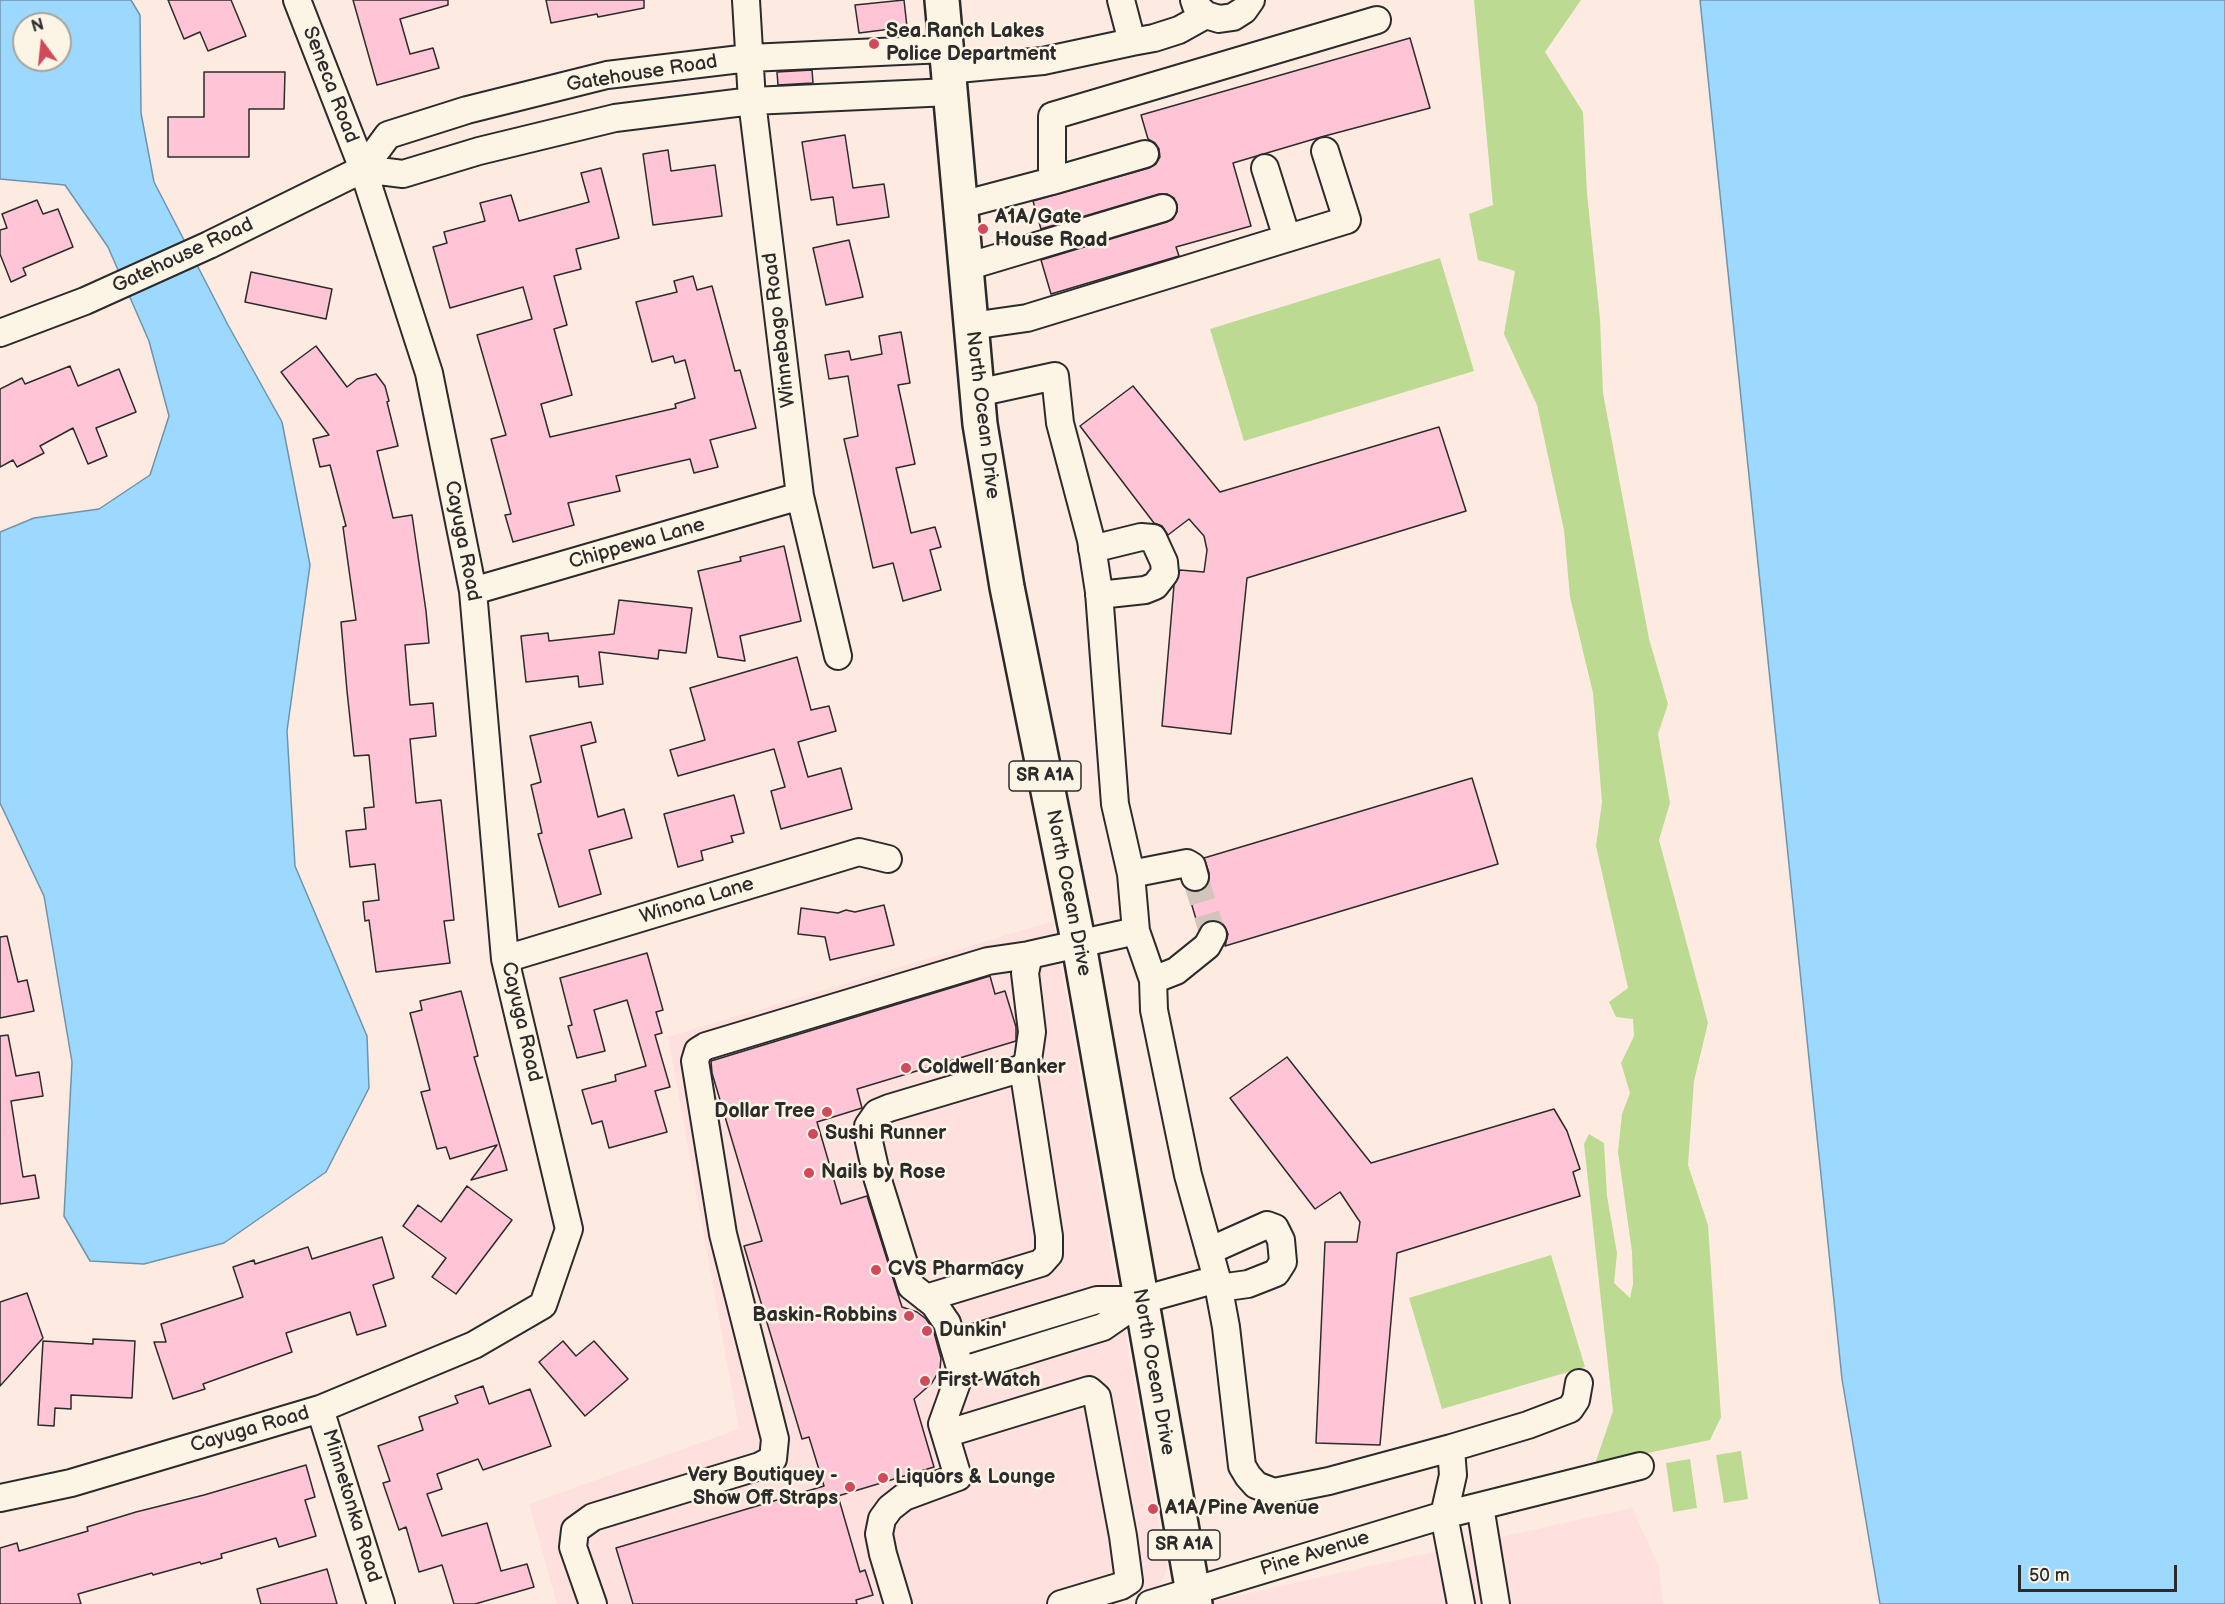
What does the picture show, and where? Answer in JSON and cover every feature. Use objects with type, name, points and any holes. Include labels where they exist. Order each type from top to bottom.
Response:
[{"type":"main road","name":"SR A1A","points":[[942,0],[948,70]]},
{"type":"main road","name":"North Ocean Drive","points":[[948,70],[977,393],[1007,587],[1078,945],[1194,1598]]},
{"type":"street","name":"Seneca Road","points":[[297,0],[363,170]]},
{"type":"street","name":"Winnebago Road","points":[[746,0],[752,101],[800,496],[838,656]]},
{"type":"street","points":[[1121,0],[1132,42]]},
{"type":"street","points":[[948,70],[1043,61],[1154,38],[1171,33],[1200,8],[1219,19],[1233,17],[1244,10],[1251,0]]},
{"type":"street","points":[[1052,181],[1052,116],[1377,20]]},
{"type":"street","name":"Gatehouse Road","points":[[0,333],[85,301],[363,170],[388,135],[466,110],[607,75],[749,58],[948,70]]},
{"type":"street","name":"Gatehouse Road","points":[[363,170],[403,174],[479,151],[615,118],[752,101],[948,70]]},
{"type":"street","points":[[971,326],[1027,318],[1347,220],[1325,151]]},
{"type":"street","points":[[961,205],[1144,154]]},
{"type":"street","points":[[1265,168],[1287,238]]},
{"type":"street","name":"Cayuga Road","points":[[0,1497],[71,1482],[320,1409],[474,1345],[543,1305],[569,1229],[506,959],[473,591],[429,373],[363,170]]},
{"type":"street","points":[[966,267],[1163,208]]},
{"type":"street","points":[[977,393],[1055,376],[1060,423],[1092,549],[1099,595],[1115,804],[1131,874],[1136,931],[1153,980],[1154,1010],[1188,1175],[1218,1284],[1226,1327],[1242,1466],[1256,1485],[1275,1492],[1329,1481],[1528,1425],[1570,1409],[1576,1400],[1579,1383]]},
{"type":"street","name":"Chippewa Lane","points":[[473,591],[800,496]]},
{"type":"street","points":[[1092,549],[1141,537],[1153,538],[1164,562],[1165,573],[1155,586],[1145,590],[1099,595]]},
{"type":"street","name":"Winona Lane","points":[[506,959],[859,852],[888,859]]},
{"type":"street","points":[[1131,874],[1187,863],[1192,866],[1195,877]]},
{"type":"street","points":[[593,1604],[573,1547],[575,1530],[593,1517],[760,1466],[773,1459],[775,1439],[723,1234],[695,1061],[698,1051],[706,1046],[988,961],[1029,955],[1136,931]]},
{"type":"street","points":[[1153,980],[1164,977],[1183,966],[1207,946],[1213,936]]},
{"type":"street","points":[[926,1298],[1041,1263],[1049,1254],[1049,1236],[1023,1068],[1028,1060],[1032,1032],[1025,973],[1029,955]]},
{"type":"street","points":[[898,1604],[879,1534],[882,1519],[890,1508],[904,1497],[958,1477],[942,1424],[961,1371],[947,1323],[934,1304],[911,1286],[877,1177],[868,1137],[868,1126],[877,1113],[889,1108],[1023,1068]]},
{"type":"street","points":[[953,1344],[1096,1300],[1142,1300],[1218,1284],[1256,1281],[1276,1273],[1283,1262],[1281,1240],[1275,1228],[1267,1224],[1209,1251]]},
{"type":"street","points":[[961,1371],[1103,1328],[1142,1300]]},
{"type":"street","points":[[945,1434],[1089,1390],[1097,1397],[1128,1581],[1121,1586],[1061,1604]]},
{"type":"street","name":"Minnetonka Road","points":[[320,1409],[381,1604]]},
{"type":"street","points":[[1451,1448],[1453,1474],[1444,1515],[1461,1604]]},
{"type":"street","name":"Pine Avenue","points":[[1150,1604],[1194,1598],[1444,1515],[1640,1466]]},
{"type":"street","points":[[1480,1506],[1496,1604]]},
{"type":"shaded area","points":[[1053,921],[1167,1569],[1160,1585],[1096,1604],[557,1604],[529,1504],[739,1429],[668,1037]]},
{"type":"shaded area","points":[[1632,1508],[1659,1567],[1663,1604],[1199,1604]]},
{"type":"green space","points":[[1474,0],[1581,0],[1545,52],[1583,112],[1587,193],[1600,319],[1603,393],[1649,639],[1668,704],[1658,734],[1670,803],[1659,840],[1708,1023],[1694,1081],[1688,1165],[1708,1225],[1721,1417],[1710,1440],[1595,1464],[1613,1411],[1584,1144],[1589,1134],[1604,1143],[1607,1196],[1617,1253],[1614,1283],[1630,1298],[1633,1284],[1632,1252],[1618,1152],[1622,1114],[1630,1093],[1621,1063],[1634,1036],[1633,1019],[1616,1017],[1609,1002],[1628,988],[1596,846],[1602,802],[1593,693],[1570,597],[1564,530],[1537,405],[1504,334],[1515,271],[1478,260],[1469,214],[1493,205]]},
{"type":"green space","points":[[1440,258],[1474,371],[1244,441],[1210,329]]},
{"type":"green space","points":[[1551,1255],[1585,1367],[1442,1409],[1409,1298]]},
{"type":"green space","points":[[1741,1451],[1748,1499],[1724,1503],[1716,1455]]},
{"type":"green space","points":[[1690,1459],[1697,1508],[1673,1512],[1666,1463]]},
{"type":"water","points":[[0,0],[131,0],[140,15],[141,113],[154,182],[228,325],[282,422],[310,565],[287,731],[295,866],[367,1036],[369,1088],[326,1172],[224,1243],[144,1264],[90,1261],[64,1216],[72,1062],[44,896],[0,803],[0,532],[34,518],[99,509],[150,475],[169,416],[149,341],[108,247],[65,185],[0,179]]},
{"type":"water","points":[[1700,0],[2225,0],[2225,1604],[1880,1604],[1842,1379]]},
{"type":"building","points":[[168,0],[231,0],[246,36],[208,51],[200,32],[184,39]]},
{"type":"building","points":[[353,0],[448,0],[448,5],[400,19],[410,54],[433,48],[439,68],[377,85]]},
{"type":"building","points":[[546,0],[644,0],[644,8],[551,23]]},
{"type":"building","points":[[904,0],[907,27],[859,33],[855,5]]},
{"type":"building","points":[[1410,38],[1430,108],[1233,163],[1251,226],[1176,247],[1179,256],[1051,294],[1041,260],[1167,222],[1173,219],[1177,212],[1174,198],[1167,194],[1159,194],[1041,229],[1033,201],[1149,168],[1156,164],[1160,157],[1159,149],[1148,139],[1141,115]]},
{"type":"building","points":[[812,70],[813,83],[778,85],[777,72]]},
{"type":"building","points":[[204,72],[285,72],[284,109],[249,109],[249,157],[168,157],[168,117],[204,117]]},
{"type":"building","points":[[845,135],[853,188],[884,184],[889,217],[837,225],[833,197],[811,200],[802,142]]},
{"type":"building","points":[[668,150],[671,171],[715,165],[722,216],[653,225],[643,154]]},
{"type":"building","points":[[601,168],[619,238],[576,249],[581,269],[554,276],[567,325],[554,329],[572,395],[541,404],[550,437],[676,408],[675,404],[695,398],[685,360],[675,363],[673,356],[652,362],[636,302],[677,292],[674,281],[693,276],[697,290],[712,286],[735,371],[740,370],[756,428],[710,440],[718,467],[694,473],[690,459],[616,476],[620,491],[568,503],[574,525],[513,542],[505,515],[511,514],[491,439],[506,435],[477,335],[532,319],[523,287],[450,308],[433,247],[447,243],[444,232],[485,221],[480,203],[511,195],[519,221],[589,202],[581,173]]},
{"type":"building","points":[[37,200],[43,214],[58,209],[73,247],[23,268],[26,275],[11,282],[0,254],[0,230],[7,228],[2,214]]},
{"type":"building","points":[[849,240],[863,297],[826,305],[813,248]]},
{"type":"building","points":[[251,272],[332,289],[326,319],[245,302]]},
{"type":"building","points":[[901,332],[910,383],[898,385],[915,464],[896,468],[911,533],[935,527],[941,547],[930,550],[941,590],[903,601],[893,563],[873,568],[844,439],[858,436],[848,376],[829,379],[825,355],[849,351],[851,360],[882,354],[879,336]]},
{"type":"building","points":[[316,346],[347,387],[357,379],[376,374],[385,386],[389,401],[387,402],[398,446],[377,451],[393,518],[412,515],[426,611],[429,643],[405,645],[410,705],[433,703],[436,736],[410,739],[416,803],[441,800],[454,920],[444,921],[450,963],[376,972],[369,920],[365,921],[363,902],[379,900],[375,864],[350,867],[346,831],[366,829],[364,808],[374,807],[369,755],[354,756],[347,691],[341,622],[356,620],[343,527],[346,526],[330,465],[320,467],[313,439],[329,435],[281,372]]},
{"type":"building","points":[[70,366],[78,386],[119,369],[136,412],[96,428],[107,456],[88,464],[73,428],[40,446],[44,453],[17,467],[13,460],[0,467],[0,389],[22,378],[25,384]]},
{"type":"building","points":[[1133,386],[1220,492],[1439,427],[1466,511],[1247,578],[1231,734],[1162,726],[1174,585],[1180,570],[1204,572],[1207,550],[1204,536],[1189,519],[1168,535],[1162,526],[1154,523],[1080,426]]},
{"type":"building","points":[[784,546],[801,621],[740,636],[745,661],[718,657],[698,571],[741,561],[740,557]]},
{"type":"building","points":[[619,600],[692,608],[686,653],[659,650],[658,659],[599,652],[603,684],[579,687],[578,676],[526,682],[521,636],[548,633],[549,641],[614,634]]},
{"type":"building","points":[[797,657],[811,710],[829,706],[836,731],[798,742],[808,777],[841,768],[852,809],[781,829],[771,791],[785,787],[774,749],[678,776],[670,750],[705,740],[690,688]]},
{"type":"building","points":[[591,722],[596,742],[581,746],[598,817],[624,809],[632,838],[589,850],[601,894],[559,907],[538,834],[542,833],[531,785],[541,782],[530,736]]},
{"type":"building","points":[[1472,778],[1498,864],[1225,946],[1228,934],[1221,922],[1213,920],[1206,922],[1199,929],[1187,889],[1199,891],[1205,888],[1209,881],[1204,858]]},
{"type":"building","points":[[734,795],[744,833],[731,836],[733,842],[701,851],[703,860],[678,867],[664,814]]},
{"type":"building","points":[[884,905],[894,945],[830,960],[825,937],[798,934],[801,908],[838,913],[846,910],[855,912]]},
{"type":"building","points":[[7,936],[18,982],[27,980],[34,1011],[0,1018],[0,937]]},
{"type":"building","points":[[647,953],[663,1010],[656,1012],[662,1033],[655,1035],[670,1087],[655,1091],[667,1132],[609,1148],[602,1121],[592,1124],[582,1090],[616,1081],[615,1075],[646,1066],[627,1000],[594,1010],[605,1051],[577,1058],[568,1026],[572,1025],[560,978]]},
{"type":"building","points":[[990,976],[995,994],[1005,991],[1016,1027],[1016,1041],[857,1089],[862,1108],[817,1122],[841,1204],[867,1196],[902,1307],[917,1312],[926,1319],[933,1329],[941,1358],[940,1369],[932,1383],[914,1399],[934,1467],[838,1496],[860,1572],[865,1570],[873,1595],[856,1600],[857,1604],[633,1604],[616,1548],[824,1486],[809,1437],[802,1439],[744,1246],[762,1241],[712,1073],[711,1061]]},
{"type":"building","points":[[461,991],[478,1056],[474,1057],[507,1170],[471,1180],[497,1145],[450,1159],[446,1147],[437,1149],[421,1092],[430,1090],[410,1013],[422,1010],[420,1001]]},
{"type":"building","points":[[8,1035],[16,1076],[39,1072],[43,1096],[11,1101],[23,1177],[35,1175],[39,1198],[0,1204],[0,1036]]},
{"type":"building","points":[[1287,1057],[1371,1163],[1554,1109],[1567,1131],[1580,1169],[1573,1172],[1580,1196],[1397,1253],[1380,1445],[1316,1443],[1325,1242],[1357,1242],[1360,1222],[1340,1192],[1315,1209],[1230,1098]]},
{"type":"building","points":[[467,1186],[512,1220],[456,1294],[432,1277],[446,1258],[403,1226],[418,1205],[441,1222]]},
{"type":"building","points":[[382,1237],[394,1278],[373,1285],[386,1326],[357,1335],[350,1312],[286,1333],[292,1352],[203,1384],[205,1389],[173,1399],[154,1342],[166,1342],[161,1324],[243,1297],[233,1267],[254,1260],[255,1264],[308,1247],[312,1259]]},
{"type":"building","points":[[27,1293],[43,1338],[0,1386],[0,1302]]},
{"type":"building","points":[[93,1339],[135,1341],[132,1398],[71,1395],[71,1409],[55,1408],[54,1426],[38,1425],[43,1341],[93,1344]]},
{"type":"building","points":[[563,1341],[576,1356],[594,1341],[628,1379],[585,1416],[539,1362]]},
{"type":"building","points":[[483,1386],[489,1404],[530,1389],[551,1446],[483,1470],[478,1459],[437,1474],[442,1489],[427,1494],[442,1536],[487,1523],[501,1571],[527,1564],[534,1587],[475,1604],[454,1604],[442,1565],[419,1572],[406,1527],[399,1530],[383,1483],[390,1481],[378,1446],[423,1430],[419,1417],[458,1403],[455,1396]]},
{"type":"building","points":[[306,1465],[315,1497],[305,1500],[316,1536],[279,1547],[276,1538],[221,1554],[222,1558],[201,1564],[200,1562],[153,1575],[152,1573],[78,1594],[81,1604],[0,1604],[0,1548],[17,1543],[19,1551],[88,1531],[87,1527],[136,1512]]},
{"type":"building","points":[[327,1569],[337,1604],[261,1604],[257,1589]]},
{"type":"tunnel","points":[[1195,877],[1213,935]]},
{"type":"place","name":"Sea Ranch Lakes Police Department","points":[[874,44]]},
{"type":"place","name":"A1A/Gate House Road","points":[[983,229]]},
{"type":"place","name":"Coldwell Banker","points":[[906,1068]]},
{"type":"place","name":"Dollar Tree","points":[[827,1112]]},
{"type":"place","name":"Sushi Runner","points":[[813,1134]]},
{"type":"place","name":"Nails by Rose","points":[[809,1173]]},
{"type":"place","name":"CVS Pharmacy","points":[[876,1270]]},
{"type":"place","name":"Baskin-Robbins","points":[[909,1316]]},
{"type":"place","name":"Dunkin'","points":[[927,1331]]},
{"type":"place","name":"First Watch","points":[[925,1381]]},
{"type":"place","name":"Liquors & Lounge","points":[[883,1478]]},
{"type":"place","name":"Very Boutiquey - Show Off Straps","points":[[850,1487]]},
{"type":"place","name":"A1A/Pine Avenue","points":[[1153,1509]]}]
